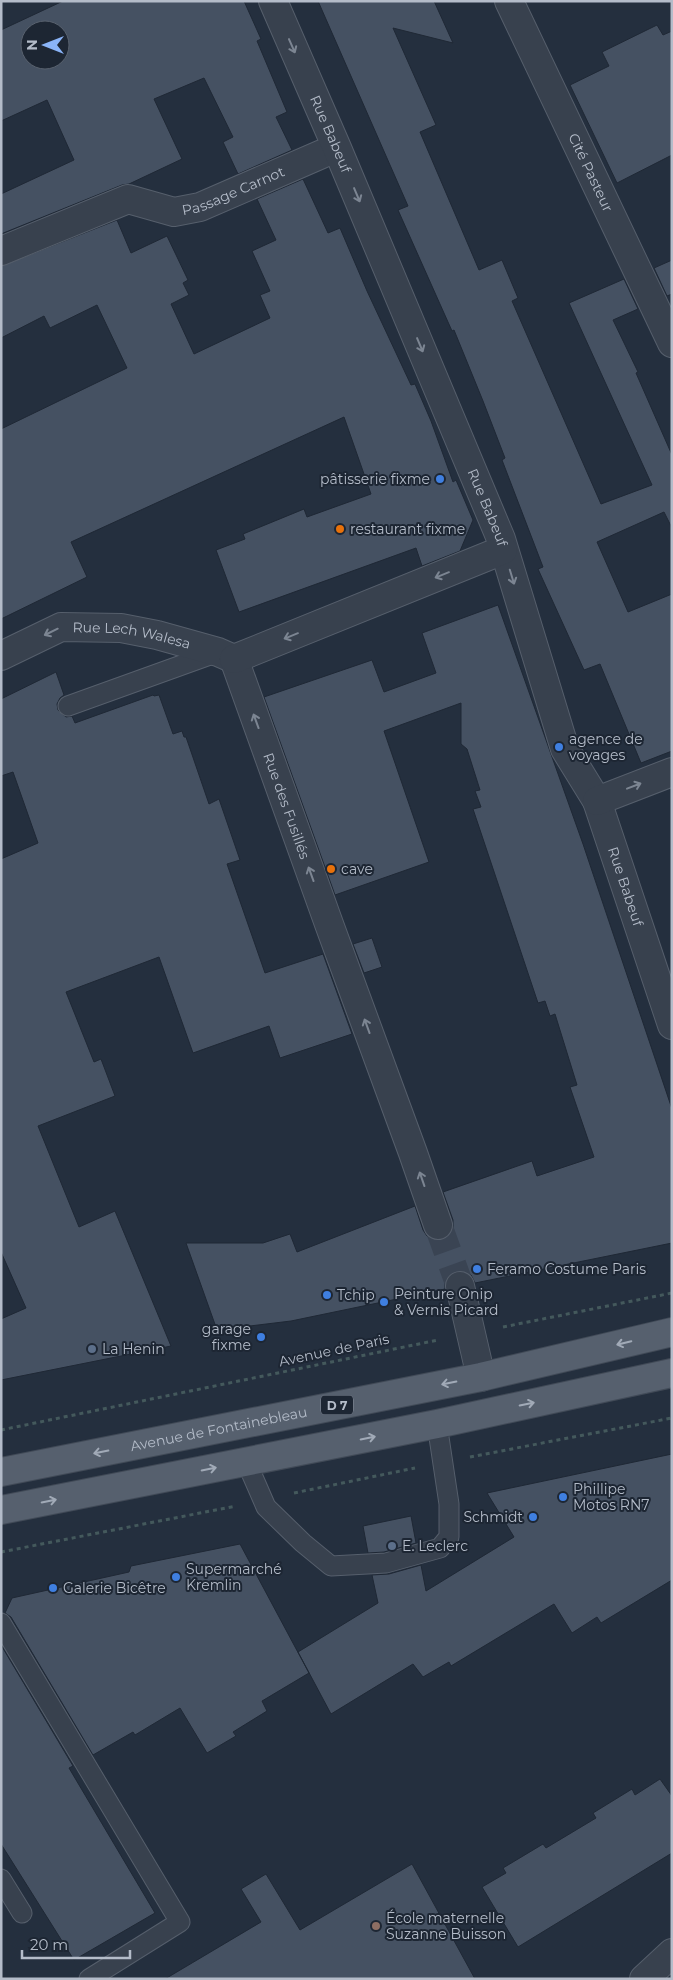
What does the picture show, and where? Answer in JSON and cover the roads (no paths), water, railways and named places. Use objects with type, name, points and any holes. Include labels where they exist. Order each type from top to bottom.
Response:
[{"type":"main road","name":"Avenue de Fontainebleau","points":[[1,1472],[481,1377],[672,1332]]},
{"type":"main road","points":[[1,1510],[437,1424],[672,1373]]},
{"type":"street","name":"Rue Babeuf","points":[[273,1],[341,157],[501,539],[565,749],[597,801],[672,1025]]},
{"type":"street","name":"Cité Pasteur","points":[[509,1],[672,343]]},
{"type":"street","name":"Passage Carnot","points":[[1,251],[128,199],[174,212],[200,208],[322,154]]},
{"type":"street","points":[[226,656],[503,550]]},
{"type":"street","name":"Rue Lech Walesa","points":[[1,656],[61,627],[120,628],[157,635],[226,656]]},
{"type":"street","name":"Rue des Fusillés","points":[[226,656],[329,924],[414,1153],[438,1225]]},
{"type":"street","points":[[597,801],[672,772]]},
{"type":"street","points":[[460,1286],[481,1377]]},
{"type":"street","points":[[644,1979],[672,1953]]},
{"type":"lane","points":[[68,706],[226,656]]},
{"type":"lane","points":[[246,1462],[261,1500],[266,1507],[303,1543],[331,1566],[386,1563],[440,1548],[449,1537],[449,1504],[437,1424]]},
{"type":"lane","points":[[1,1623],[180,1922],[89,1979]]},
{"type":"lane","points":[[1,1879],[22,1913]]},
{"type":"tunnel","points":[[438,1225],[460,1286]]},
{"type":"place","name":"pâtisserie fixme","points":[[440,479]]},
{"type":"place","name":"restaurant fixme","points":[[340,529]]},
{"type":"place","name":"agence de voyages","points":[[559,747]]},
{"type":"place","name":"cave","points":[[331,869]]},
{"type":"place","name":"Feramo Costume Paris","points":[[477,1269]]},
{"type":"place","name":"Tchip","points":[[327,1295]]},
{"type":"place","name":"Peinture Onip & Vernis Picard","points":[[384,1302]]},
{"type":"place","name":"garage fixme","points":[[261,1337]]},
{"type":"place","name":"La Henin","points":[[92,1349]]},
{"type":"place","name":"Phillipe Motos RN7","points":[[563,1497]]},
{"type":"place","name":"Schmidt","points":[[533,1517]]},
{"type":"place","name":"E. Leclerc","points":[[392,1546]]},
{"type":"place","name":"Supermarché Kremlin","points":[[176,1577]]},
{"type":"place","name":"Galerie Bicêtre","points":[[53,1588]]},
{"type":"place","name":"École maternelle Suzanne Buisson","points":[[376,1926]]}]
